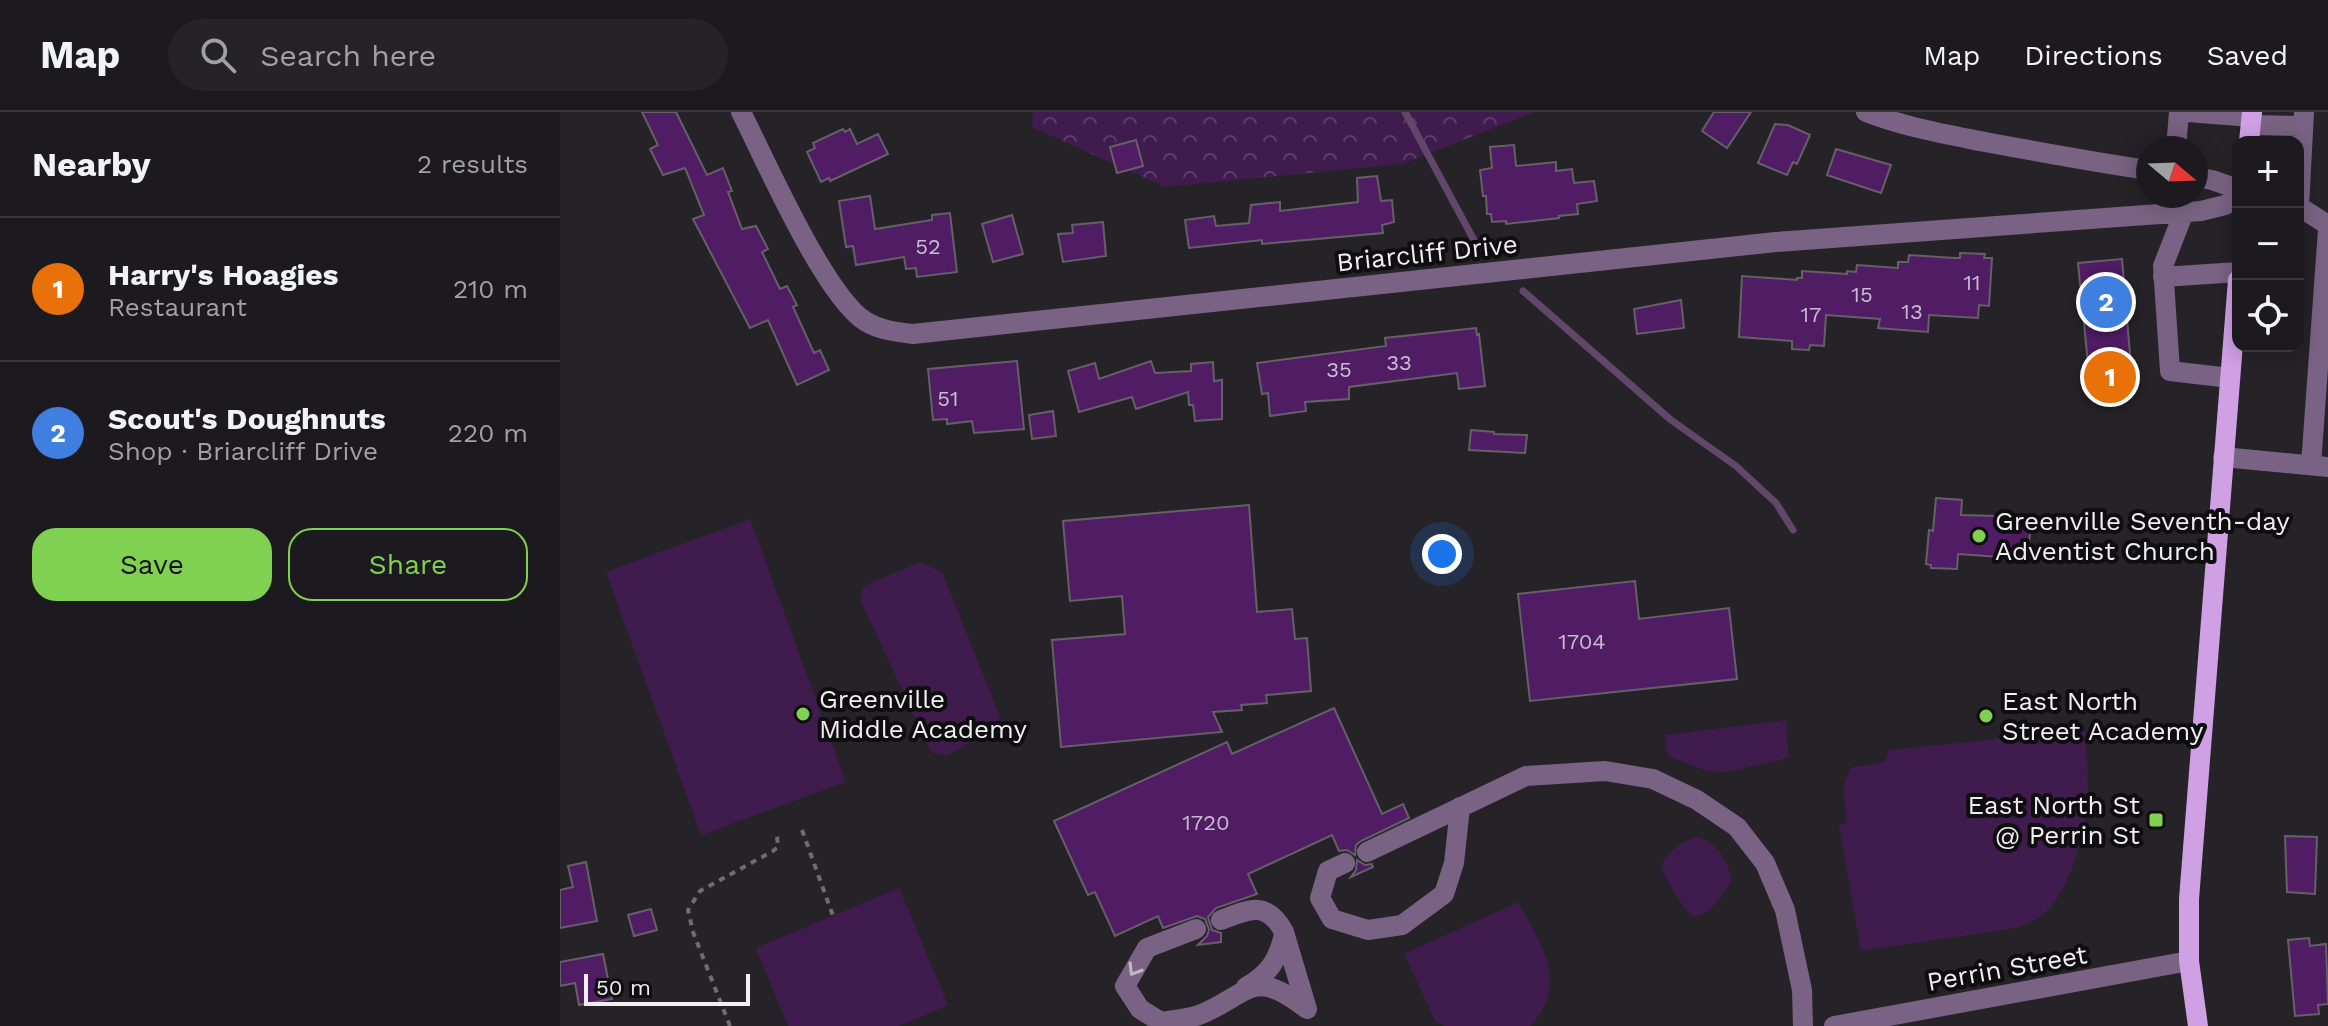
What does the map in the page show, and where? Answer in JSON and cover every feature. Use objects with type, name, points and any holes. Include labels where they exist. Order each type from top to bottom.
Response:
[{"type":"main road","points":[[2198,1026],[2189,961],[2189,899],[2232,352]]},
{"type":"street","name":"Briarcliff Drive","points":[[741,112],[807,242],[838,293],[865,321],[889,331],[913,334],[1776,242],[2184,212],[2225,205],[2232,201]]},
{"type":"street","points":[[1866,112],[1888,121],[1959,137],[2136,168]]},
{"type":"street","points":[[2177,136],[2179,112]]},
{"type":"street","points":[[2188,112],[2251,124],[2303,119]]},
{"type":"street","points":[[2208,179],[2232,187]]},
{"type":"street","points":[[2223,457],[2320,466],[2328,228],[2302,208]]},
{"type":"street","points":[[2184,212],[2163,266],[2170,371],[2230,378]]},
{"type":"street","points":[[2163,277],[2232,272]]},
{"type":"street","points":[[1367,852],[1526,776],[1605,771],[1653,779],[1697,800],[1737,827],[1765,863],[1785,910],[1802,990],[1803,1026]]},
{"type":"street","points":[[1345,863],[1328,871],[1320,898],[1332,919],[1368,930],[1402,925],[1444,894],[1454,863],[1460,807]]},
{"type":"street","points":[[1221,920],[1251,909],[1268,912],[1284,932],[1312,1017]]},
{"type":"street","points":[[1196,929],[1147,948],[1125,986],[1140,1009],[1161,1022],[1198,1015],[1261,979],[1276,962],[1284,932]]},
{"type":"street","name":"Perrin Street","points":[[1834,1026],[2189,961]]},
{"type":"street","points":[[1243,989],[1272,986],[1285,992],[1312,1017]]},
{"type":"path","points":[[802,830],[833,916]]},
{"type":"path","points":[[730,1026],[693,932],[688,910],[700,891],[778,847],[777,836]]},
{"type":"green space","points":[[1033,112],[1534,112],[1402,164],[1165,187],[1032,127]]},
{"type":"green space","points":[[750,519],[846,782],[701,835],[606,572]]},
{"type":"green space","points":[[920,562],[942,572],[1000,717],[996,726],[947,756],[931,752],[860,599],[864,586]]},
{"type":"green space","points":[[1786,720],[1789,758],[1727,772],[1708,771],[1670,757],[1666,750],[1665,735]]},
{"type":"green space","points":[[2085,730],[2086,817],[2065,885],[2048,910],[2037,919],[2016,928],[1861,951],[1839,825],[1847,822],[1843,790],[1850,768],[1885,762],[1889,750]]},
{"type":"green space","points":[[1696,837],[1720,852],[1731,879],[1717,902],[1694,917],[1680,902],[1661,866],[1676,848]]},
{"type":"green space","points":[[899,888],[948,1005],[899,1026],[788,1026],[756,948]]},
{"type":"green space","points":[[1518,902],[1536,933],[1548,963],[1550,978],[1542,1009],[1531,1026],[1444,1026],[1435,1020],[1404,954]]},
{"type":"building","points":[[642,112],[676,112],[707,175],[723,168],[742,229],[756,226],[768,249],[762,252],[780,289],[787,286],[814,353],[820,350],[829,370],[797,385],[768,320],[750,328],[693,219],[704,215],[685,168],[663,175],[650,149],[658,145]]},
{"type":"building","points":[[1714,112],[1751,112],[1727,148],[1702,131]]},
{"type":"building","points":[[1775,124],[1788,125],[1810,135],[1797,164],[1793,162],[1787,175],[1758,163]]},
{"type":"building","points":[[843,129],[845,132],[850,129],[857,144],[878,134],[888,154],[830,181],[829,178],[821,182],[807,152],[815,148],[813,143]]},
{"type":"building","points":[[1136,140],[1143,166],[1117,173],[1110,147]]},
{"type":"building","points":[[1514,145],[1516,166],[1556,162],[1556,171],[1572,169],[1574,183],[1594,181],[1597,201],[1577,204],[1578,214],[1559,218],[1506,224],[1506,221],[1492,222],[1491,214],[1487,214],[1480,170],[1492,168],[1490,147]]},
{"type":"building","points":[[1836,149],[1891,165],[1881,193],[1827,175]]},
{"type":"building","points":[[1377,176],[1381,201],[1392,200],[1394,222],[1382,225],[1383,233],[1189,248],[1185,220],[1214,216],[1216,226],[1249,223],[1251,205],[1280,202],[1280,211],[1358,202],[1357,178]]},
{"type":"building","points":[[870,196],[875,229],[932,220],[932,215],[950,213],[957,272],[917,277],[916,268],[906,269],[904,257],[856,265],[853,246],[846,247],[839,201]]},
{"type":"building","points":[[1012,215],[1023,254],[993,262],[982,224]]},
{"type":"building","points":[[1103,222],[1106,256],[1063,262],[1058,234],[1073,233],[1072,225]]},
{"type":"building","points":[[1960,253],[1985,254],[1984,258],[1992,258],[1989,306],[1979,305],[1978,318],[1929,315],[1928,332],[1878,328],[1880,319],[1826,315],[1824,346],[1810,345],[1809,350],[1792,349],[1792,341],[1739,337],[1742,276],[1797,280],[1802,278],[1802,271],[1847,274],[1847,271],[1856,272],[1857,265],[1898,268],[1898,262],[1908,262],[1909,255],[1960,258]]},
{"type":"building","points":[[2122,259],[2133,390],[2091,394],[2078,263]]},
{"type":"building","points":[[1681,300],[1684,328],[1637,334],[1634,309]]},
{"type":"building","points":[[1476,328],[1485,386],[1459,389],[1457,373],[1349,387],[1349,399],[1305,402],[1306,411],[1270,416],[1268,393],[1262,394],[1257,363],[1386,346],[1385,338]]},
{"type":"building","points":[[1017,361],[1024,429],[974,433],[972,421],[947,424],[947,419],[933,420],[928,369]]},
{"type":"building","points":[[1151,361],[1155,373],[1191,371],[1191,364],[1213,362],[1214,381],[1222,380],[1222,419],[1195,421],[1188,392],[1136,409],[1132,397],[1079,412],[1068,371],[1095,363],[1099,379]]},
{"type":"building","points":[[1053,411],[1056,436],[1032,439],[1029,415]]},
{"type":"building","points":[[1471,430],[1527,435],[1525,453],[1469,450]]},
{"type":"building","name":"Greenville Seventh-day Adventist Church","points":[[1936,498],[1962,500],[1961,515],[2031,517],[2028,559],[1958,554],[1957,569],[1931,568],[1926,564]]},
{"type":"building","points":[[1249,505],[1257,612],[1292,609],[1295,639],[1307,638],[1311,691],[1266,695],[1267,703],[1241,705],[1242,710],[1213,712],[1222,732],[1061,747],[1052,640],[1125,634],[1122,596],[1070,601],[1063,521]]},
{"type":"building","points":[[1635,581],[1639,619],[1729,608],[1737,679],[1530,701],[1518,594]]},
{"type":"building","points":[[1334,708],[1382,814],[1403,804],[1409,818],[1361,841],[1356,845],[1355,855],[1347,850],[1339,851],[1332,835],[1248,874],[1257,894],[1216,908],[1208,917],[1212,930],[1221,933],[1221,942],[1198,945],[1209,930],[1205,919],[1197,916],[1163,928],[1158,916],[1115,936],[1095,892],[1088,895],[1054,821],[1227,742],[1232,754]]},
{"type":"building","points":[[2285,836],[2317,837],[2315,894],[2287,892]]},
{"type":"building","points":[[1357,860],[1373,867],[1351,877],[1356,870]]},
{"type":"building","points":[[586,862],[597,921],[560,928],[560,890],[573,887],[568,866]]},
{"type":"building","points":[[651,909],[657,930],[634,936],[628,915]]},
{"type":"building","points":[[2309,938],[2310,946],[2326,944],[2328,1004],[2318,1005],[2319,1014],[2295,1016],[2288,940]]},
{"type":"building","points":[[603,954],[612,999],[579,1005],[575,983],[560,986],[560,962]]},
{"type":"waterway","points":[[1405,112],[1475,242]]},
{"type":"waterway","points":[[1523,291],[1671,420],[1736,466],[1776,503],[1793,530]]},
{"type":"place","name":"Scout's Doughnuts","points":[[2106,302]]},
{"type":"place","name":"Harry's Hoagies","points":[[2110,377]]},
{"type":"place","name":"Greenville Seventh-day Adventist Church","points":[[1979,536]]},
{"type":"place","name":"Greenville Middle Academy","points":[[803,714]]},
{"type":"place","name":"East North Street Academy","points":[[1986,716]]},
{"type":"place","name":"East North St @ Perrin St","points":[[2156,820]]}]
